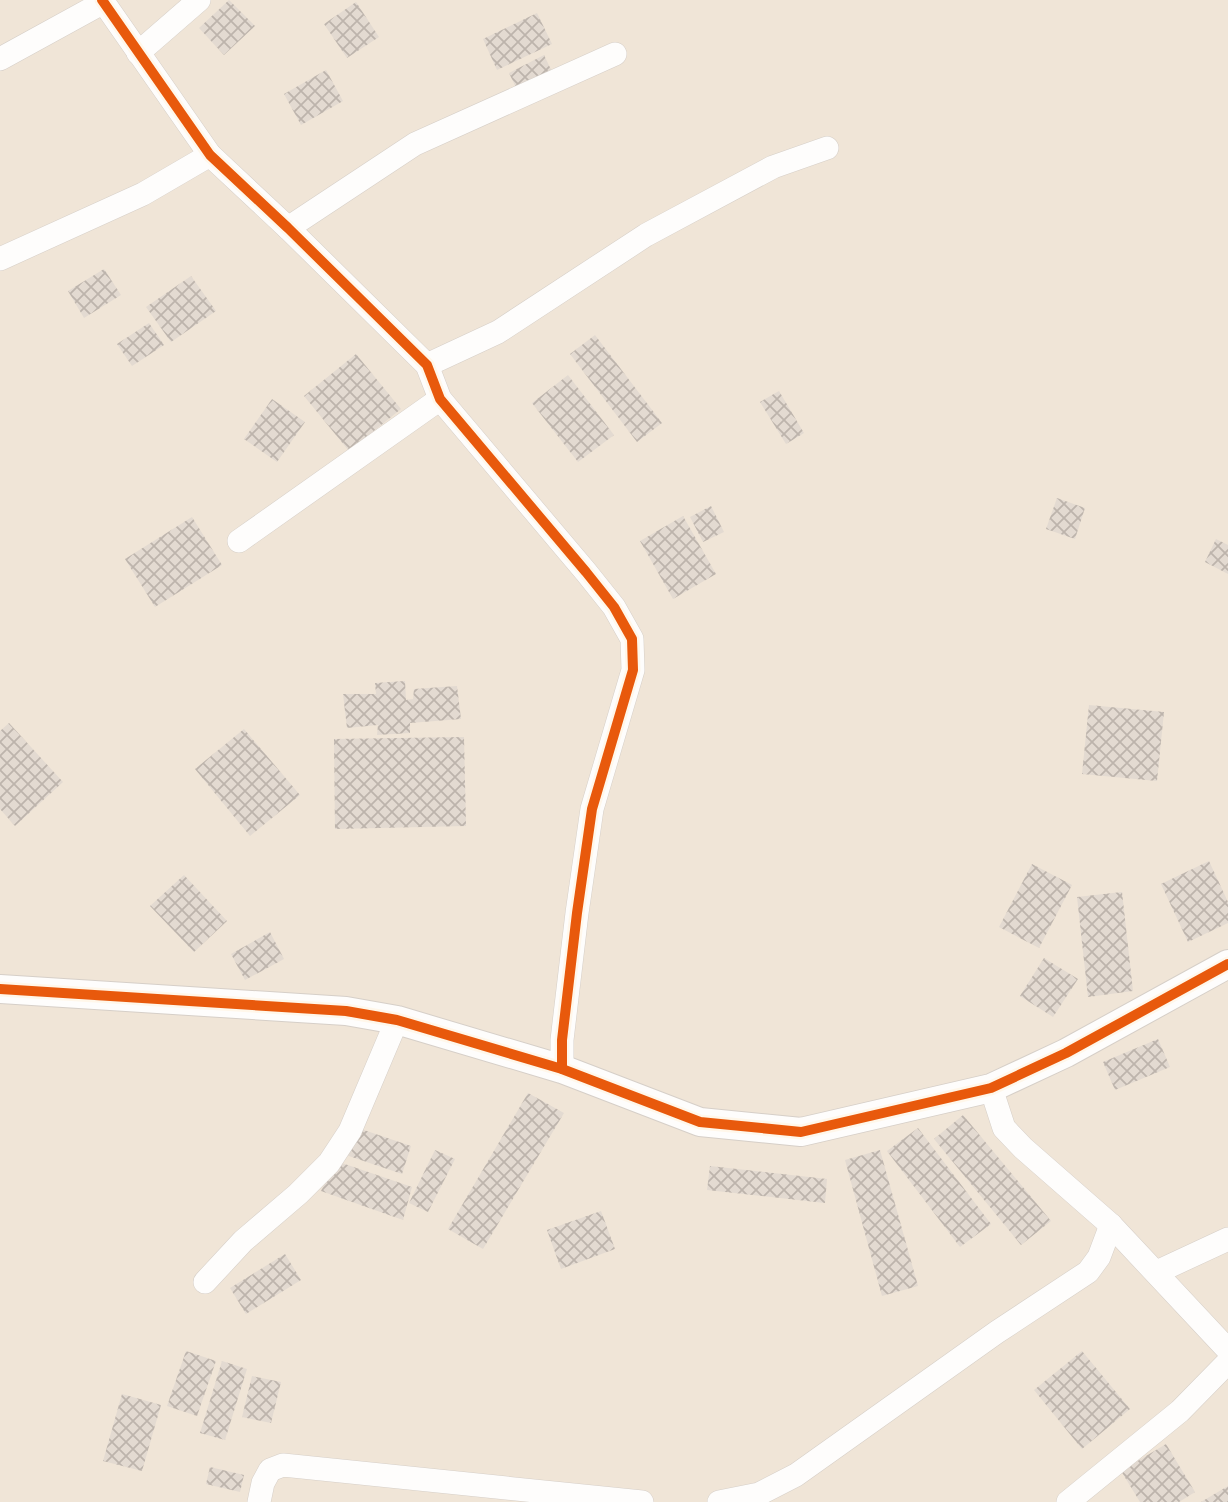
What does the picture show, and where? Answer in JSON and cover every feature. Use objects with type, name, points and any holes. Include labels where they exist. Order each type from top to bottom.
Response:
[{"type":"street","points":[[138,53],[199,0]]},
{"type":"street","points":[[0,59],[103,1],[209,155],[288,228],[427,365],[440,399],[586,572],[614,607],[632,639],[634,670],[593,809],[575,926],[562,1040],[562,1069]]},
{"type":"street","points":[[288,228],[415,144],[615,54]]},
{"type":"street","points":[[427,365],[498,332],[657,229],[773,167],[827,148]]},
{"type":"street","points":[[0,259],[142,194],[209,155]]},
{"type":"street","points":[[239,541],[440,399]]},
{"type":"street","points":[[0,989],[346,1011],[397,1020],[562,1069],[700,1122],[801,1132],[991,1088],[1066,1054],[1228,964]]},
{"type":"street","points":[[205,1282],[243,1241],[298,1195],[329,1163],[350,1130],[397,1020]]},
{"type":"street","points":[[991,1088],[1004,1128],[1023,1148],[1111,1224],[1228,1350]]},
{"type":"street","points":[[719,1502],[759,1494],[796,1475],[997,1332],[1088,1272],[1099,1257],[1111,1224]]},
{"type":"street","points":[[1157,1272],[1228,1239]]},
{"type":"street","points":[[1068,1502],[1180,1411],[1228,1362]]},
{"type":"street","points":[[259,1502],[263,1483],[270,1469],[283,1465],[642,1502]]},
{"type":"shaded area","points":[[0,0],[1228,0],[1228,1502],[0,1502]]},
{"type":"building","points":[[229,0],[255,26],[224,55],[199,28]]},
{"type":"building","points":[[356,2],[379,37],[347,58],[324,24]]},
{"type":"building","points":[[537,13],[552,44],[497,70],[483,39]]},
{"type":"building","points":[[544,55],[556,80],[521,98],[509,73]]},
{"type":"building","points":[[326,70],[343,101],[301,125],[284,94]]},
{"type":"building","points":[[104,269],[121,295],[84,318],[68,291]]},
{"type":"building","points":[[191,276],[216,311],[171,342],[146,307]]},
{"type":"building","points":[[149,323],[164,345],[132,366],[117,344]]},
{"type":"building","points":[[595,335],[662,423],[637,442],[570,354]]},
{"type":"building","points":[[356,354],[401,409],[349,451],[304,396]]},
{"type":"building","points":[[568,375],[614,435],[578,462],[532,403]]},
{"type":"building","points":[[779,391],[804,433],[786,444],[760,402]]},
{"type":"building","points":[[272,399],[305,422],[277,462],[244,439]]},
{"type":"building","points":[[1057,498],[1085,508],[1075,539],[1046,529]]},
{"type":"building","points":[[711,506],[724,532],[703,542],[690,517]]},
{"type":"building","points":[[683,516],[716,574],[673,599],[640,541]]},
{"type":"building","points":[[192,517],[222,565],[155,607],[125,559]]},
{"type":"building","points":[[1216,539],[1228,545],[1228,574],[1205,562]]},
{"type":"building","points":[[405,681],[406,700],[413,699],[414,689],[457,686],[461,719],[410,723],[410,733],[377,735],[378,725],[347,728],[343,694],[376,694],[375,683]]},
{"type":"building","points":[[1089,705],[1164,712],[1157,781],[1082,774]]},
{"type":"building","points":[[9,723],[63,782],[15,826],[0,809],[0,731]]},
{"type":"building","points":[[244,729],[300,795],[250,836],[195,769]]},
{"type":"building","points":[[464,737],[466,826],[335,829],[334,739]]},
{"type":"building","points":[[1209,861],[1228,902],[1228,923],[1188,942],[1161,884]]},
{"type":"building","points":[[1032,864],[1072,885],[1039,948],[999,927]]},
{"type":"building","points":[[184,875],[227,921],[194,952],[150,906]]},
{"type":"building","points":[[1122,892],[1133,991],[1088,997],[1077,897]]},
{"type":"building","points":[[270,932],[284,959],[245,980],[231,954]]},
{"type":"building","points":[[1044,958],[1078,979],[1053,1017],[1020,996]]},
{"type":"building","points":[[1158,1039],[1170,1067],[1115,1090],[1103,1062]]},
{"type":"building","points":[[528,1093],[564,1113],[483,1249],[448,1229]]},
{"type":"building","points":[[963,1115],[1051,1221],[1021,1245],[934,1139]]},
{"type":"building","points":[[355,1127],[411,1146],[402,1174],[346,1155]]},
{"type":"building","points":[[918,1128],[991,1224],[960,1247],[887,1151]]},
{"type":"building","points":[[435,1150],[455,1159],[428,1212],[409,1203]]},
{"type":"building","points":[[880,1150],[918,1286],[882,1296],[845,1160]]},
{"type":"building","points":[[336,1161],[412,1187],[403,1220],[321,1191]]},
{"type":"building","points":[[710,1166],[827,1179],[825,1203],[707,1190]]},
{"type":"building","points":[[601,1211],[615,1249],[561,1269],[547,1230]]},
{"type":"building","points":[[285,1254],[301,1280],[246,1314],[230,1288]]},
{"type":"building","points":[[186,1351],[216,1361],[197,1416],[167,1406]]},
{"type":"building","points":[[1082,1351],[1130,1409],[1082,1449],[1034,1390]]},
{"type":"building","points":[[222,1361],[247,1369],[225,1440],[200,1433]]},
{"type":"building","points":[[252,1376],[281,1382],[271,1423],[242,1417]]},
{"type":"building","points":[[122,1394],[161,1405],[142,1471],[103,1461]]},
{"type":"building","points":[[1166,1444],[1195,1492],[1179,1502],[1140,1502],[1121,1471]]},
{"type":"building","points":[[210,1467],[244,1475],[240,1492],[206,1484]]},
{"type":"building","points":[[1228,1486],[1228,1502],[1201,1502]]},
{"type":"cycle path","points":[[102,0],[210,155],[427,365],[440,399],[586,572],[614,607],[632,639],[633,670],[592,809],[562,1040],[562,1069]]},
{"type":"cycle path","points":[[0,989],[346,1011],[397,1020],[562,1069],[700,1122],[801,1132],[991,1088],[1066,1053],[1228,964]]}]
